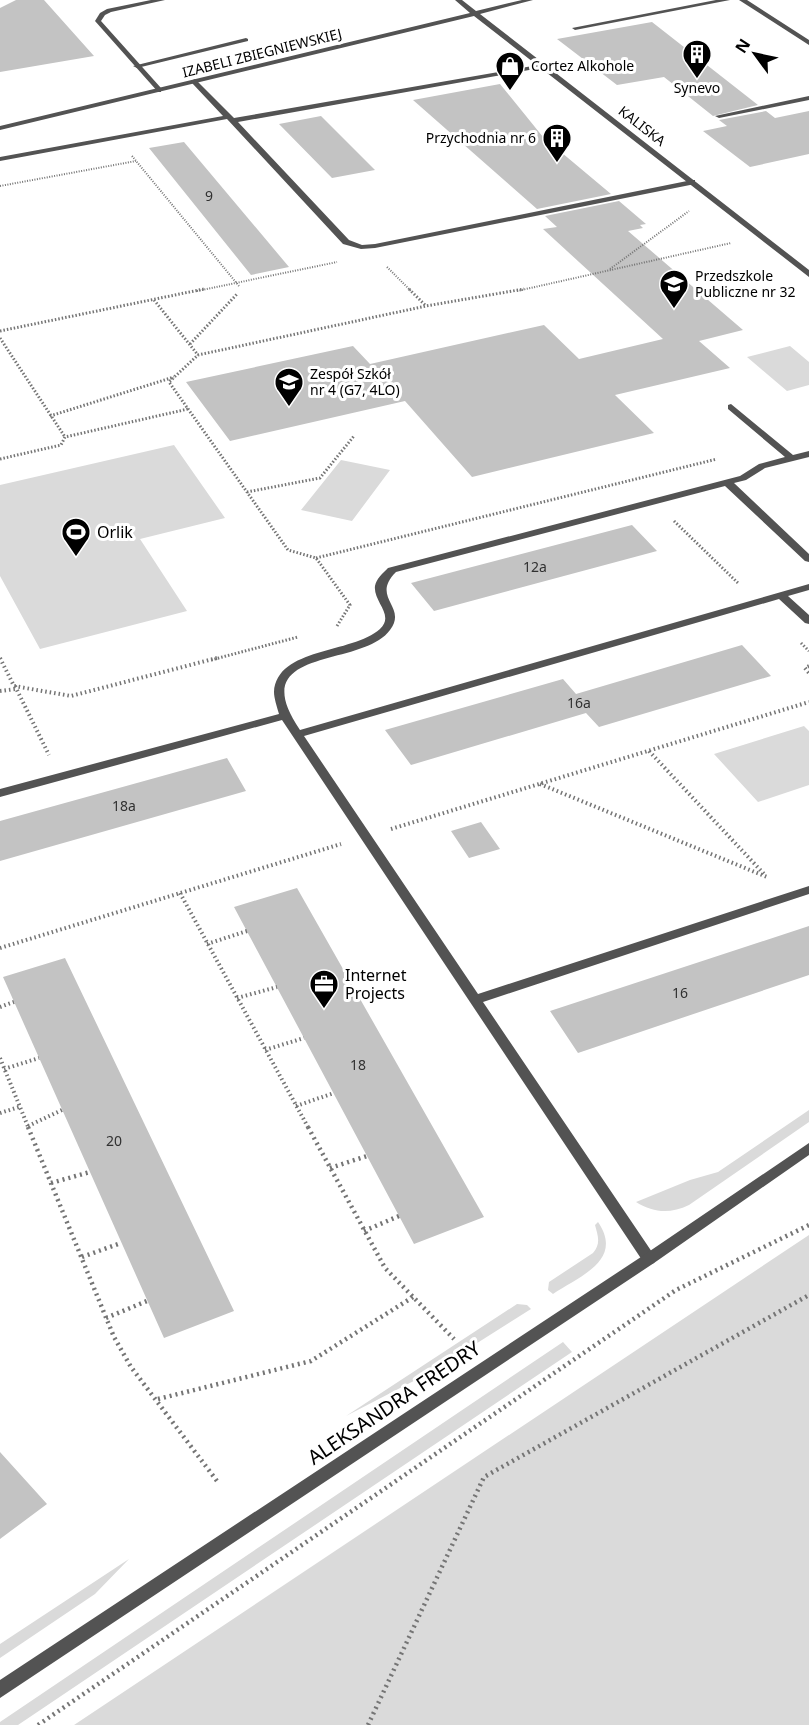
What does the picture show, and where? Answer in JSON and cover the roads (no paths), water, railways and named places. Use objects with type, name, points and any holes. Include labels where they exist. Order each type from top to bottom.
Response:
[{"type":"street","points":[[158,90],[99,24],[98,18],[115,8],[162,0]]},
{"type":"street","name":"KALISKA","points":[[458,0],[809,274]]},
{"type":"street","name":"IZABELI ZBIEGNIEWSKIEJ","points":[[0,128],[530,0]]},
{"type":"street","points":[[575,28],[727,0]]},
{"type":"street","points":[[742,0],[809,43]]},
{"type":"street","points":[[137,66],[246,40]]},
{"type":"street","points":[[0,159],[116,137],[544,66]]},
{"type":"street","points":[[195,81],[346,242],[354,246],[375,246],[692,182]]},
{"type":"street","points":[[719,116],[809,98]]},
{"type":"street","points":[[731,407],[791,459]]},
{"type":"street","points":[[649,1259],[285,716],[278,690],[282,676],[306,660],[369,642],[389,626],[390,614],[379,591],[379,584],[383,577],[392,570],[743,478],[762,466],[809,454]]},
{"type":"street","points":[[727,482],[801,554],[809,559]]},
{"type":"street","points":[[297,734],[809,587]]},
{"type":"street","points":[[781,595],[809,621]]},
{"type":"street","points":[[0,793],[285,716]]},
{"type":"street","points":[[475,1000],[809,890]]},
{"type":"street","name":"ALEKSANDRA FREDRY","points":[[0,1690],[649,1259],[809,1148]]},
{"type":"place","name":"Synevo","points":[[697,80]]},
{"type":"place","name":"Cortez Alkohole","points":[[510,92]]},
{"type":"place","name":"Przychodnia nr 6","points":[[557,164]]},
{"type":"place","name":"Przedszkole Publiczne nr 32","points":[[674,310]]},
{"type":"place","name":"Zespół Szkół nr 4 (G7, 4LO)","points":[[289,408]]},
{"type":"place","name":"Orlik","points":[[76,558]]},
{"type":"place","name":"Internet Projects","points":[[324,1010]]}]
